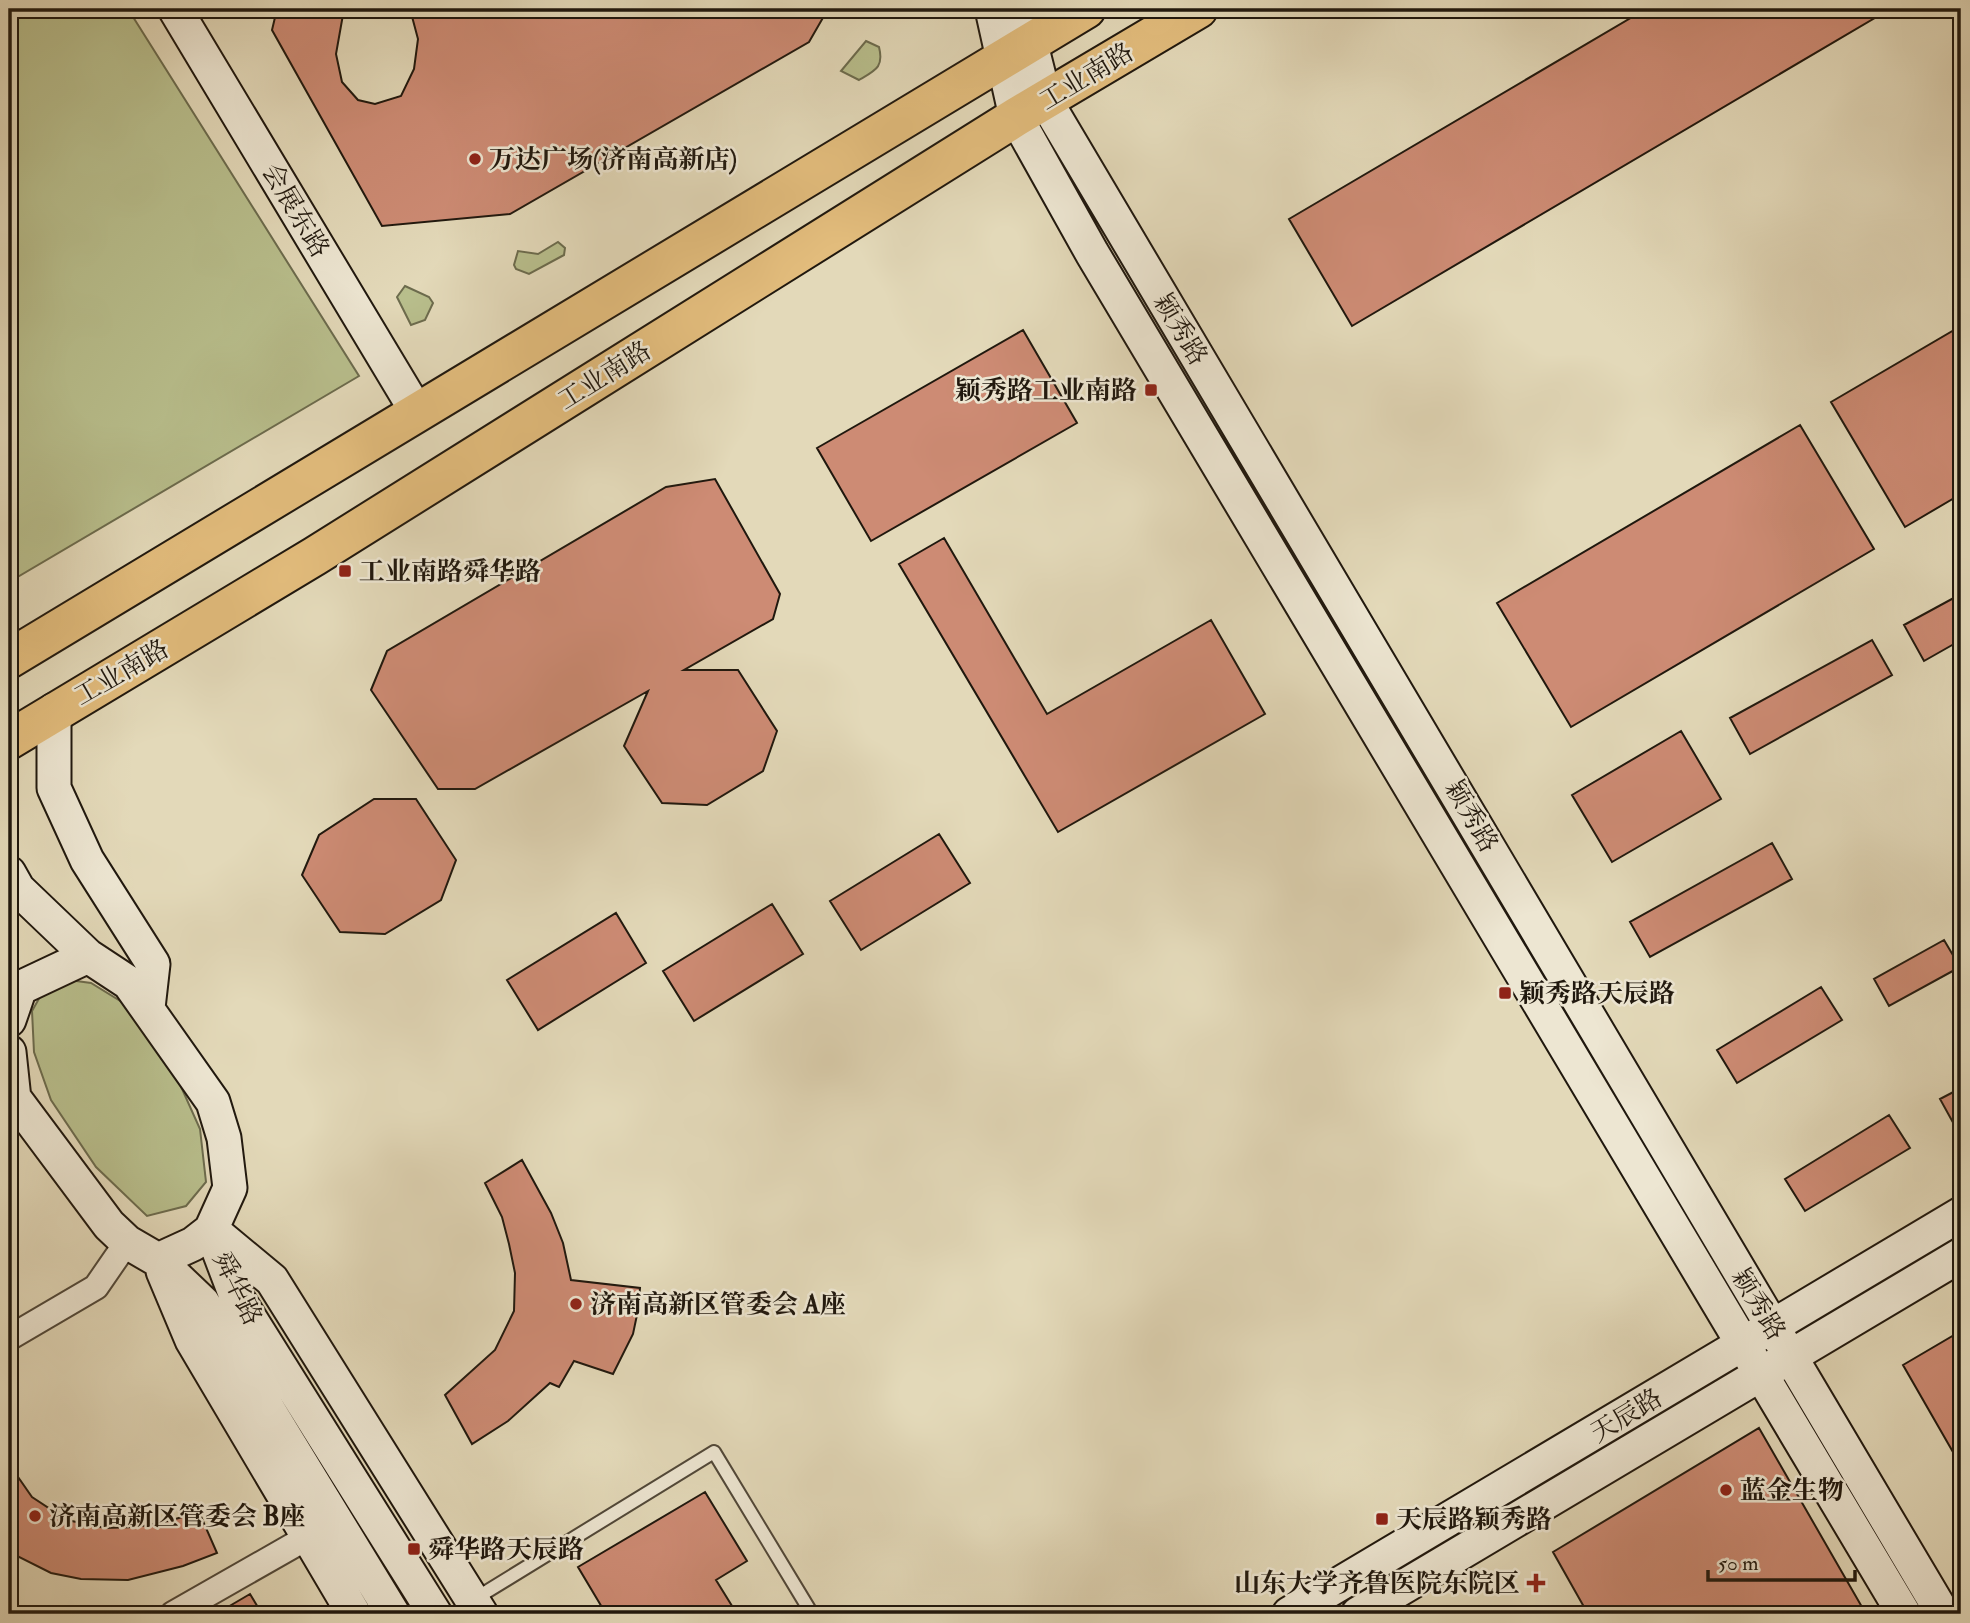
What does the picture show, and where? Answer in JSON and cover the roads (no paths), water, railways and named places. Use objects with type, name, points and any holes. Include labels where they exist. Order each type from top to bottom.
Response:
[{"type":"main road","name":"会展东路","points":[[174,9],[417,412]]},
{"type":"main road","name":"颖秀路","points":[[992,9],[1018,37],[1030,109],[1092,253],[1904,1614]]},
{"type":"main road","points":[[9,659],[417,412],[1018,37],[1086,9]]},
{"type":"main road","name":"工业南路","points":[[9,740],[54,710],[100,687],[315,556],[1030,109],[1198,9]]},
{"type":"main road","name":"颖秀路","points":[[1030,109],[1773,1327],[1944,1614]]},
{"type":"main road","points":[[54,710],[54,788],[87,860],[153,964],[148,1008]]},
{"type":"main road","name":"舜华路","points":[[9,873],[18,889],[88,956],[130,982],[213,1102],[224,1138],[230,1188],[211,1230],[236,1296],[435,1614]]},
{"type":"main road","points":[[9,1020],[20,988],[88,956]]},
{"type":"main road","name":"舜华路","points":[[9,1052],[12,1095],[109,1225],[127,1241],[158,1259],[203,1303],[393,1614]]},
{"type":"main road","name":"天辰路","points":[[1289,1614],[1961,1214]]},
{"type":"main road","points":[[354,1614],[192,1340],[158,1259],[193,1244],[211,1230],[272,1280],[477,1607]]},
{"type":"main road","name":"天辰路","points":[[1358,1614],[1961,1255]]},
{"type":"street","points":[[9,1338],[96,1287],[127,1241]]},
{"type":"street","points":[[173,1614],[308,1536]]},
{"type":"lane","points":[[477,1607],[714,1452],[812,1614]]},
{"type":"place","name":"万达广场(济南高新店)","points":[[475,159]]},
{"type":"place","name":"颖秀路工业南路","points":[[1151,390]]},
{"type":"place","name":"工业南路舜华路","points":[[345,571]]},
{"type":"place","name":"颖秀路天辰路","points":[[1505,993]]},
{"type":"place","name":"济南高新区管委会 A座","points":[[576,1304]]},
{"type":"place","name":"蓝金生物","points":[[1726,1490]]},
{"type":"place","name":"济南高新区管委会 B座","points":[[35,1516]]},
{"type":"place","name":"天辰路颖秀路","points":[[1382,1519]]},
{"type":"place","name":"舜华路天辰路","points":[[414,1549]]},
{"type":"place","name":"山东大学齐鲁医院东院区","points":[[1536,1583]]}]
